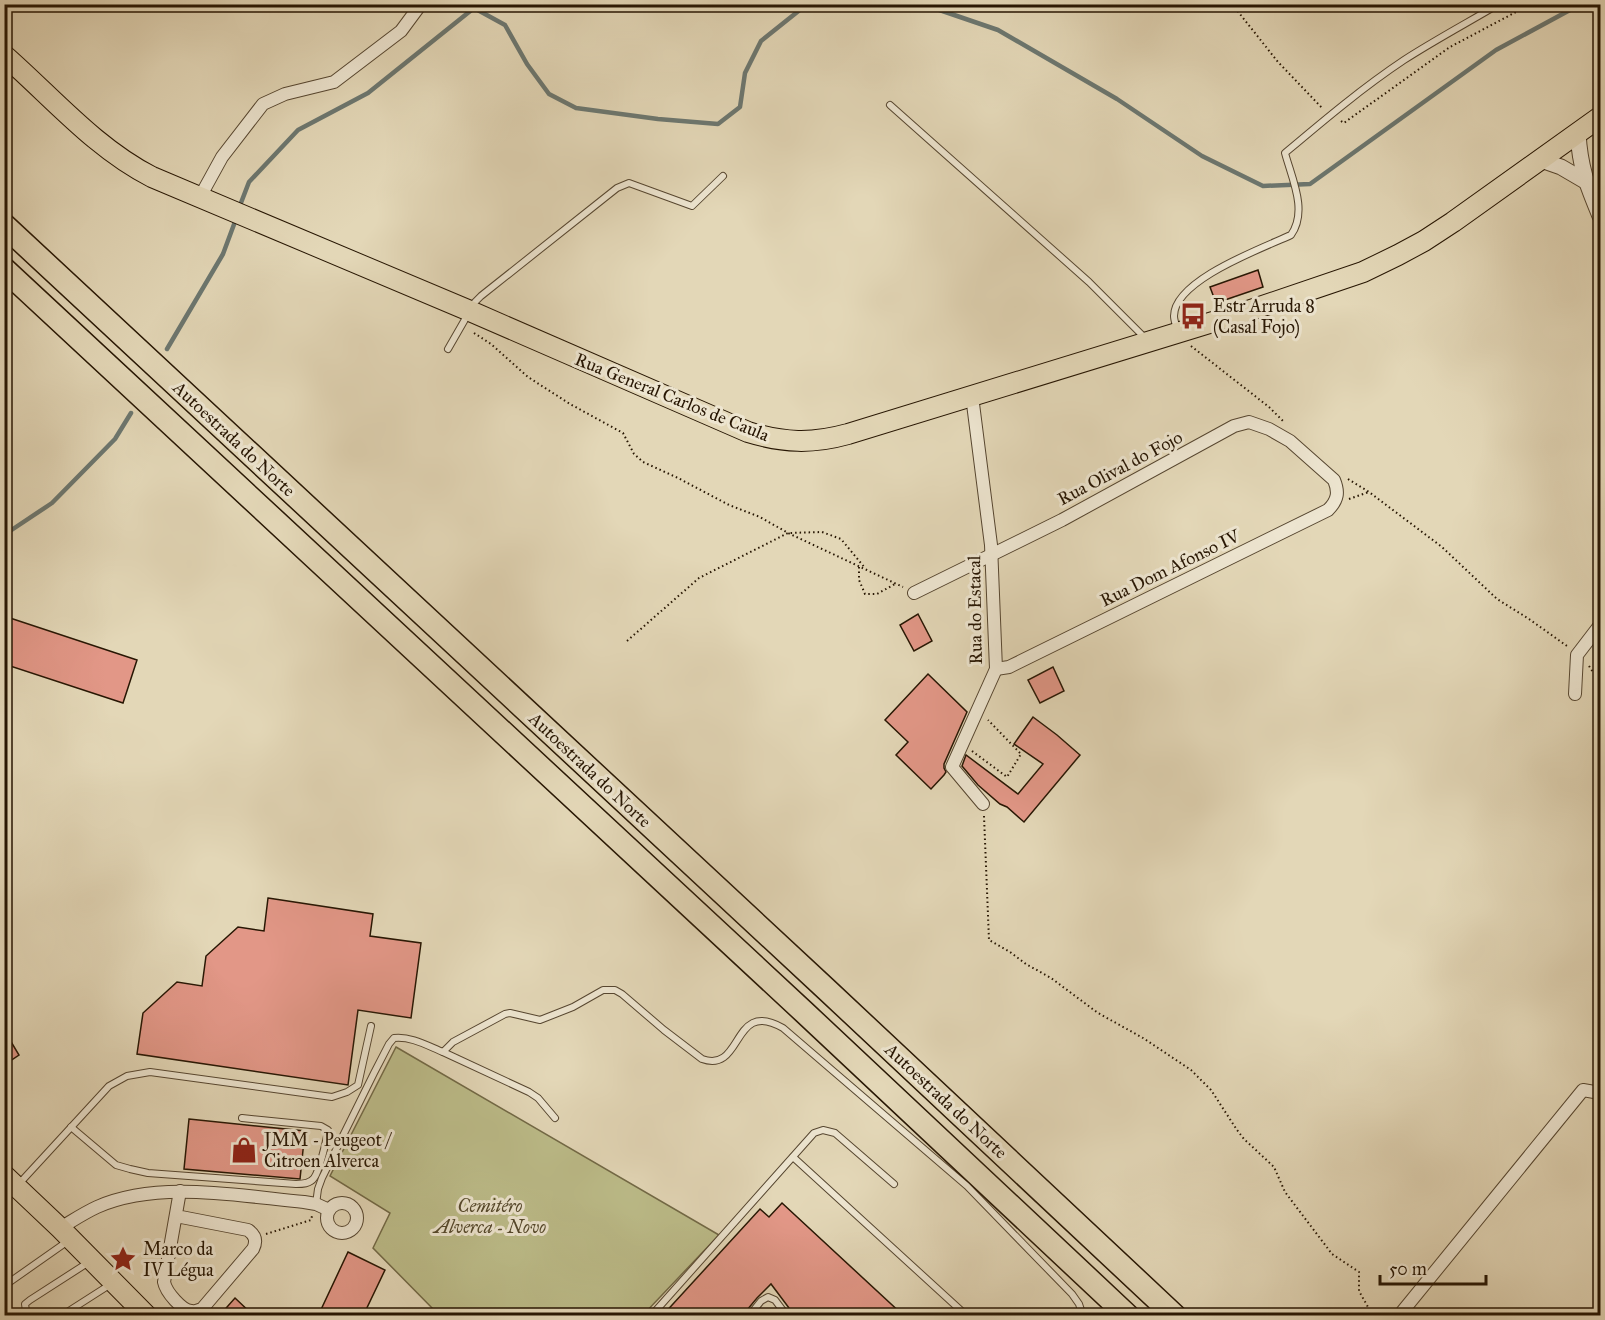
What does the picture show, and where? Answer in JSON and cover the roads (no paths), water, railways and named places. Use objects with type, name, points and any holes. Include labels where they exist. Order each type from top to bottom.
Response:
[{"type":"highway","name":"Autoestrada do Norte","points":[[4,225],[1175,1316]]},
{"type":"highway","name":"Autoestrada do Norte","points":[[4,269],[822,1028],[1128,1316]]},
{"type":"main road","name":"Rua General Carlos de Caula","points":[[4,55],[116,155],[152,177],[245,215],[466,318],[748,432],[777,440],[802,442],[833,438],[972,396],[1178,333],[1363,272],[1424,241],[1600,117]]},
{"type":"main road","points":[[11,1180],[147,1316]]},
{"type":"street","points":[[200,197],[222,157],[263,104],[285,94],[334,82],[401,31],[421,4]]},
{"type":"street","points":[[1578,133],[1585,182],[1600,216]]},
{"type":"street","points":[[1541,160],[1562,167],[1585,182]]},
{"type":"street","name":"Rua do Estacal","points":[[972,396],[992,555],[996,669],[952,768],[983,804]]},
{"type":"street","name":"Rua Olival do Fojo","points":[[914,593],[1062,520],[1233,426],[1249,422],[1269,429],[1290,441],[1334,480],[1337,498],[1333,504]]},
{"type":"street","name":"Rua Dom Afonso IV","points":[[996,669],[1009,667],[1086,630],[1305,522],[1328,510],[1333,504]]},
{"type":"street","points":[[1575,694],[1577,655],[1600,625]]},
{"type":"street","points":[[1404,1316],[1402,1312],[1583,1090],[1600,1093]]},
{"type":"street","points":[[176,1216],[248,1230],[255,1238],[253,1249],[202,1309],[185,1310],[164,1286],[180,1191]]},
{"type":"street","points":[[66,1233],[95,1208],[147,1194],[180,1191],[316,1204],[329,1210]]},
{"type":"lane","points":[[1178,333],[1174,312],[1184,296],[1203,279],[1222,266],[1291,235],[1296,228],[1298,197],[1285,153],[1329,116],[1405,60],[1499,4]]},
{"type":"lane","points":[[890,105],[1089,282],[1149,342]]},
{"type":"lane","points":[[448,348],[481,296],[623,184],[638,185],[692,206],[723,176]]},
{"type":"lane","points":[[443,1053],[453,1042],[505,1014],[510,1013],[540,1020],[609,989],[622,994],[664,1030],[709,1062],[724,1059],[749,1026],[767,1020],[774,1022],[809,1049],[967,1186],[1072,1294],[1083,1316]]},
{"type":"lane","points":[[11,1180],[71,1127],[110,1086],[127,1076],[150,1072],[332,1097],[347,1092],[358,1085],[371,1026]]},
{"type":"lane","points":[[316,1204],[322,1178],[374,1072],[394,1038],[403,1037],[443,1053],[529,1092],[538,1098],[555,1118]]},
{"type":"lane","points":[[71,1127],[116,1165],[148,1173],[296,1184],[308,1184],[314,1178],[327,1140],[328,1130],[321,1126],[242,1118]]},
{"type":"lane","points":[[651,1316],[814,1133],[823,1130],[835,1132],[894,1184]]},
{"type":"lane","points":[[793,1156],[967,1316]]},
{"type":"lane","points":[[4,1286],[66,1233]]},
{"type":"lane","points":[[30,1316],[25,1304],[93,1260]]},
{"type":"lane","points":[[61,1316],[114,1282]]},
{"type":"lane","points":[[749,1316],[761,1301],[768,1297],[775,1300],[787,1316]]},
{"type":"waterway","points":[[239,208],[249,182],[298,130],[368,93],[474,8],[505,25],[527,64],[549,94],[576,108],[718,124],[740,107],[745,73],[761,41],[801,9],[814,4]]},
{"type":"waterway","points":[[922,4],[998,30],[1117,99],[1202,156],[1263,186],[1310,184],[1496,50],[1581,4]]},
{"type":"waterway","points":[[167,349],[223,254],[236,219]]},
{"type":"waterway","points":[[4,535],[52,503],[115,439],[131,413]]},
{"type":"place","name":"Estr Arruda 8 (Casal Fojo)","points":[[1193,316]]},
{"type":"place","name":"JMM - Peugeot / Citroen Alverca","points":[[244,1150]]},
{"type":"place","name":"Marco da IV Légua","points":[[123,1259]]},
{"type":"park label","name":"Cemitéro Alverca - Novo","points":[[490,1216]]}]
